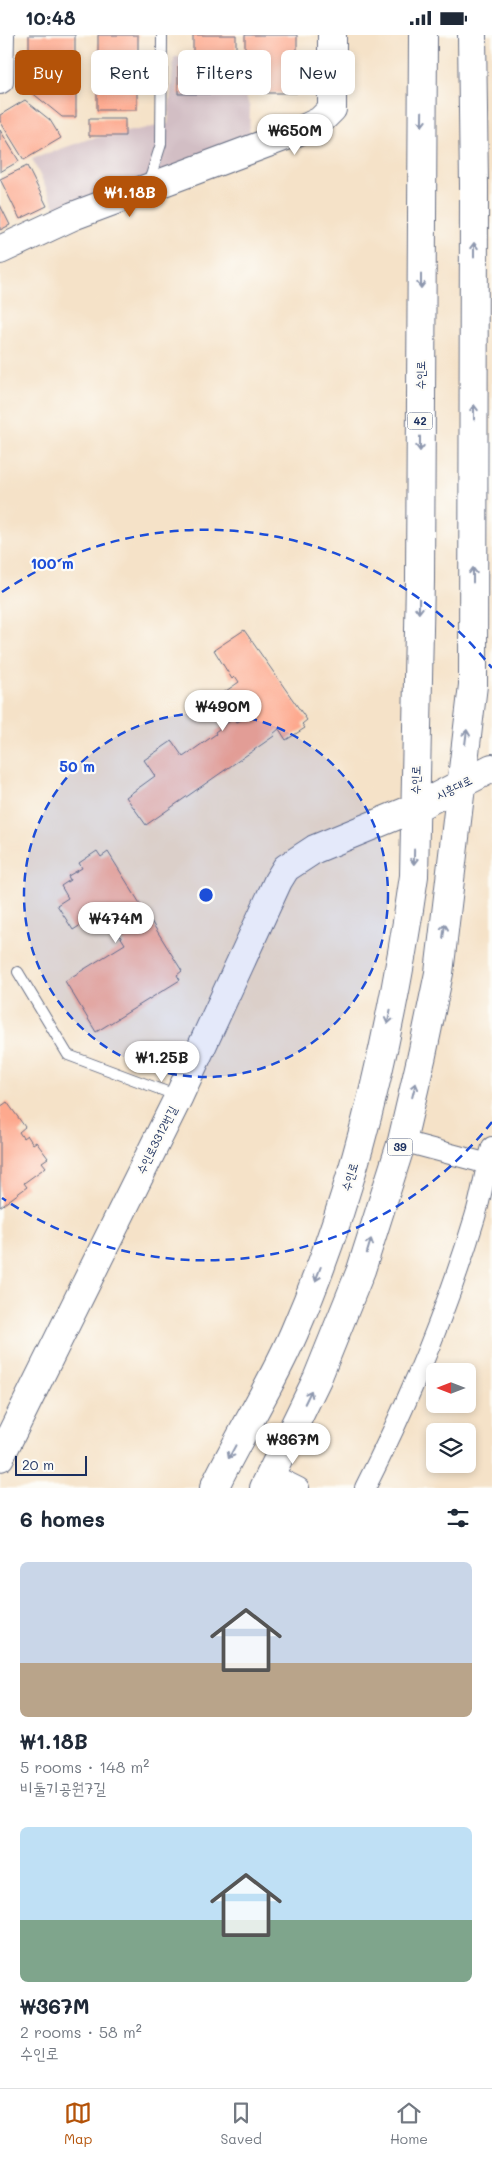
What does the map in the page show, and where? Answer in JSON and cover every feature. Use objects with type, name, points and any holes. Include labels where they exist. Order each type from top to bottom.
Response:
[{"type":"main road","points":[[0,250],[73,216],[144,191],[297,132],[320,121],[332,109],[332,35]]},
{"type":"main road","name":"수인로","points":[[214,1488],[297,1326],[328,1248],[354,1164],[376,1082],[402,953],[414,876],[420,570],[423,35]]},
{"type":"main road","points":[[460,785],[473,685],[483,186],[472,35]]},
{"type":"main road","name":"시흥대로","points":[[415,808],[492,769]]},
{"type":"main road","name":"39","points":[[267,1481],[317,1379],[361,1270],[402,1141],[422,1055],[438,973],[460,785]]},
{"type":"main road","name":"수인로3312번길","points":[[0,1457],[179,1096],[278,881],[286,869],[328,842],[415,808]]},
{"type":"street","points":[[0,84],[3,82],[4,35]]},
{"type":"street","points":[[365,1488],[398,1423],[455,1279],[476,1215],[490,1158],[402,1141]]},
{"type":"street","points":[[267,1481],[300,1488]]},
{"type":"lane","points":[[144,191],[154,171],[161,144],[162,35]]},
{"type":"lane","points":[[18,972],[68,1055],[179,1096]]},
{"type":"shaded area","points":[[174,57],[178,57],[178,95],[244,95],[250,106],[249,142],[59,215],[32,159],[89,139],[168,124]]},
{"type":"building","points":[[29,35],[75,35],[75,50],[29,50]]},
{"type":"building","points":[[98,35],[138,35],[138,50],[98,50]]},
{"type":"building","points":[[193,35],[236,35],[236,50],[193,50]]},
{"type":"building","points":[[245,35],[297,35],[297,50],[281,50],[281,93],[271,93],[271,50],[245,50]]},
{"type":"building","points":[[35,95],[76,95],[76,117],[62,117]]},
{"type":"building","points":[[97,95],[137,95],[137,110],[97,110]]},
{"type":"building","points":[[25,100],[50,120],[61,138],[24,160],[0,121],[0,115]]},
{"type":"building","points":[[89,119],[125,119],[125,136],[89,136]]},
{"type":"building","points":[[0,130],[19,161],[0,172]]},
{"type":"building","points":[[27,166],[47,206],[20,219],[0,179]]},
{"type":"building","points":[[0,205],[10,225],[0,230]]},
{"type":"building","points":[[244,630],[307,720],[302,724],[305,728],[286,740],[279,729],[273,734],[274,736],[146,825],[126,797],[155,776],[144,760],[172,741],[183,757],[216,734],[215,732],[234,718],[237,722],[241,720],[223,693],[239,682],[235,676],[232,679],[214,650]]},
{"type":"building","points":[[97,851],[101,857],[108,852],[182,971],[177,975],[180,980],[96,1032],[65,981],[125,944],[120,936],[118,937],[106,918],[110,915],[106,909],[73,930],[57,905],[68,898],[61,886],[70,880],[68,876],[82,868],[79,863]]},
{"type":"building","points":[[7,1102],[25,1127],[19,1132],[23,1138],[27,1135],[33,1144],[36,1142],[48,1158],[42,1162],[46,1167],[24,1183],[27,1187],[0,1207],[0,1107]]}]
